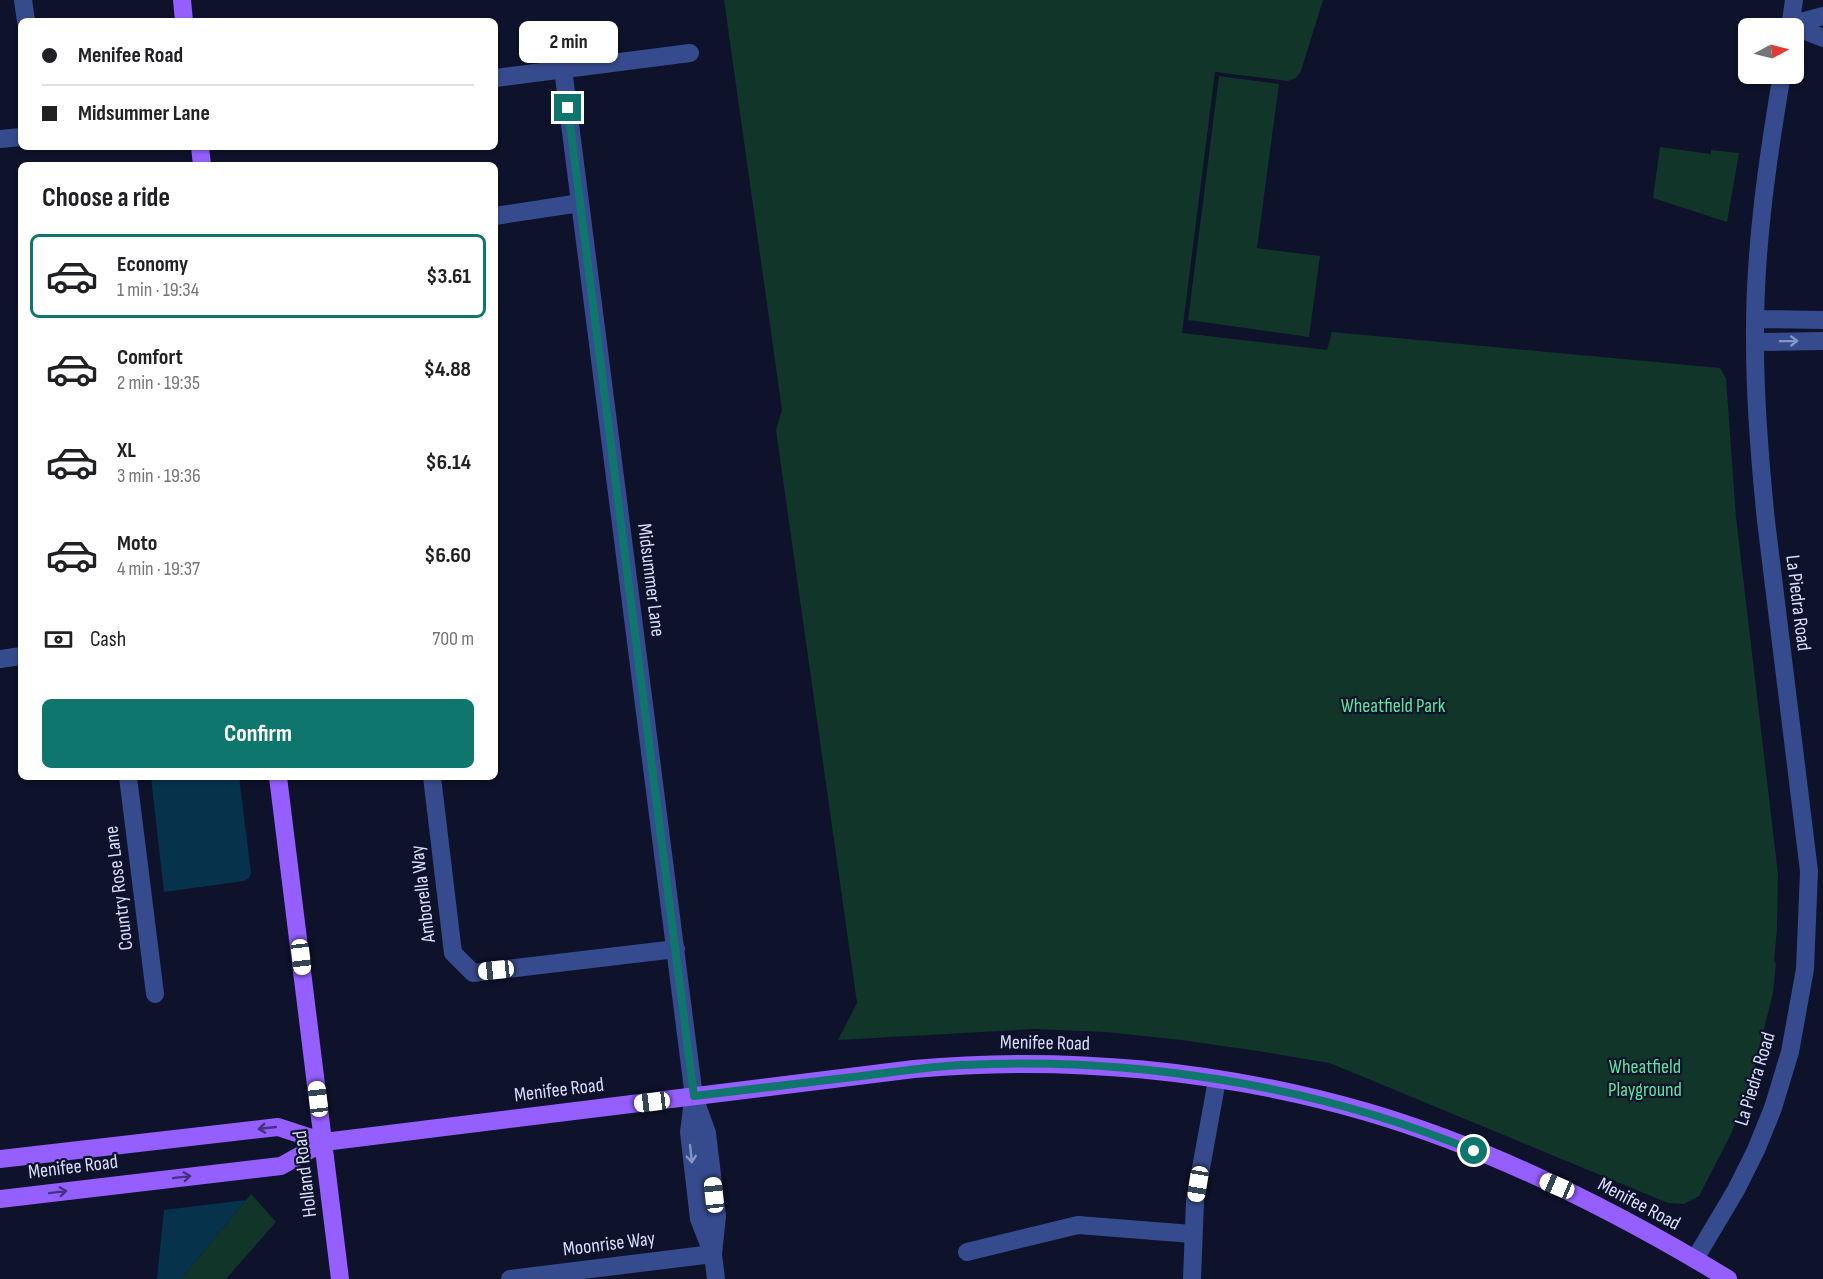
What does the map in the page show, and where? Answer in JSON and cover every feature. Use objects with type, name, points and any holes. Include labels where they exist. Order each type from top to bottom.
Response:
[{"type":"main road","points":[[182,0],[184,18]]},
{"type":"main road","name":"Holland Road","points":[[278,780],[340,1279]]},
{"type":"main road","name":"Menifee Road","points":[[0,1198],[281,1166],[324,1142],[964,1065],[1051,1063],[1124,1067],[1217,1080],[1323,1100],[1369,1113],[1454,1143],[1557,1186],[1695,1259],[1728,1279]]},
{"type":"main road","name":"Menifee Road","points":[[0,1159],[278,1127],[324,1142]]},
{"type":"street","points":[[23,0],[26,18]]},
{"type":"street","points":[[1791,18],[1794,0]]},
{"type":"street","points":[[1804,22],[1823,16]]},
{"type":"street","points":[[1804,32],[1823,38]]},
{"type":"street","points":[[498,78],[690,53]]},
{"type":"street","name":"Midsummer Lane","points":[[563,69],[694,1096],[689,1132],[694,1185],[699,1219],[713,1254],[716,1279]]},
{"type":"street","name":"La Piedra Road","points":[[1695,1259],[1736,1190],[1773,1108],[1796,1020],[1805,969],[1816,871],[1815,850],[1766,521],[1755,342],[1766,172],[1780,84]]},
{"type":"street","points":[[0,139],[18,137]]},
{"type":"street","points":[[498,216],[580,203]]},
{"type":"street","points":[[1755,319],[1823,320]]},
{"type":"street","points":[[1755,342],[1823,340]]},
{"type":"street","points":[[0,659],[18,656]]},
{"type":"street","name":"Country Rose Lane","points":[[128,780],[155,994]]},
{"type":"street","name":"Amborella Way","points":[[432,780],[453,952],[473,973],[676,949]]},
{"type":"street","points":[[1192,1279],[1195,1201],[1217,1080]]},
{"type":"street","points":[[966,1252],[1078,1225],[1192,1234]]},
{"type":"street","name":"Moonrise Way","points":[[510,1279],[713,1254]]},
{"type":"green space","name":"Wheatfield Park","points":[[724,0],[1323,0],[1301,71],[1296,78],[1288,81],[1215,72],[1182,333],[1327,350],[1332,332],[1720,368],[1726,378],[1736,517],[1778,874],[1777,929],[1773,993],[1749,1089],[1731,1134],[1699,1196],[1684,1204],[1668,1203],[1329,1063],[1181,1040],[1106,1032],[1034,1029],[838,1040],[857,1003],[776,430],[782,410]]},
{"type":"green space","points":[[1219,76],[1279,84],[1257,248],[1320,256],[1309,337],[1188,320]]},
{"type":"green space","points":[[1660,147],[1711,154],[1711,150],[1739,153],[1727,222],[1653,198]]},
{"type":"green space","points":[[251,1194],[276,1222],[226,1279],[181,1279]]},
{"type":"water","points":[[151,780],[239,780],[251,873],[249,878],[244,881],[164,892]]},
{"type":"water","points":[[246,1200],[181,1279],[157,1279],[164,1210]]},
{"type":"route","points":[[568,108],[694,1096],[964,1065],[1051,1063],[1124,1067],[1217,1080],[1323,1100],[1369,1113],[1474,1151]]},
{"type":"park label","name":"Wheatfield Playground","points":[[1645,1078]]}]
